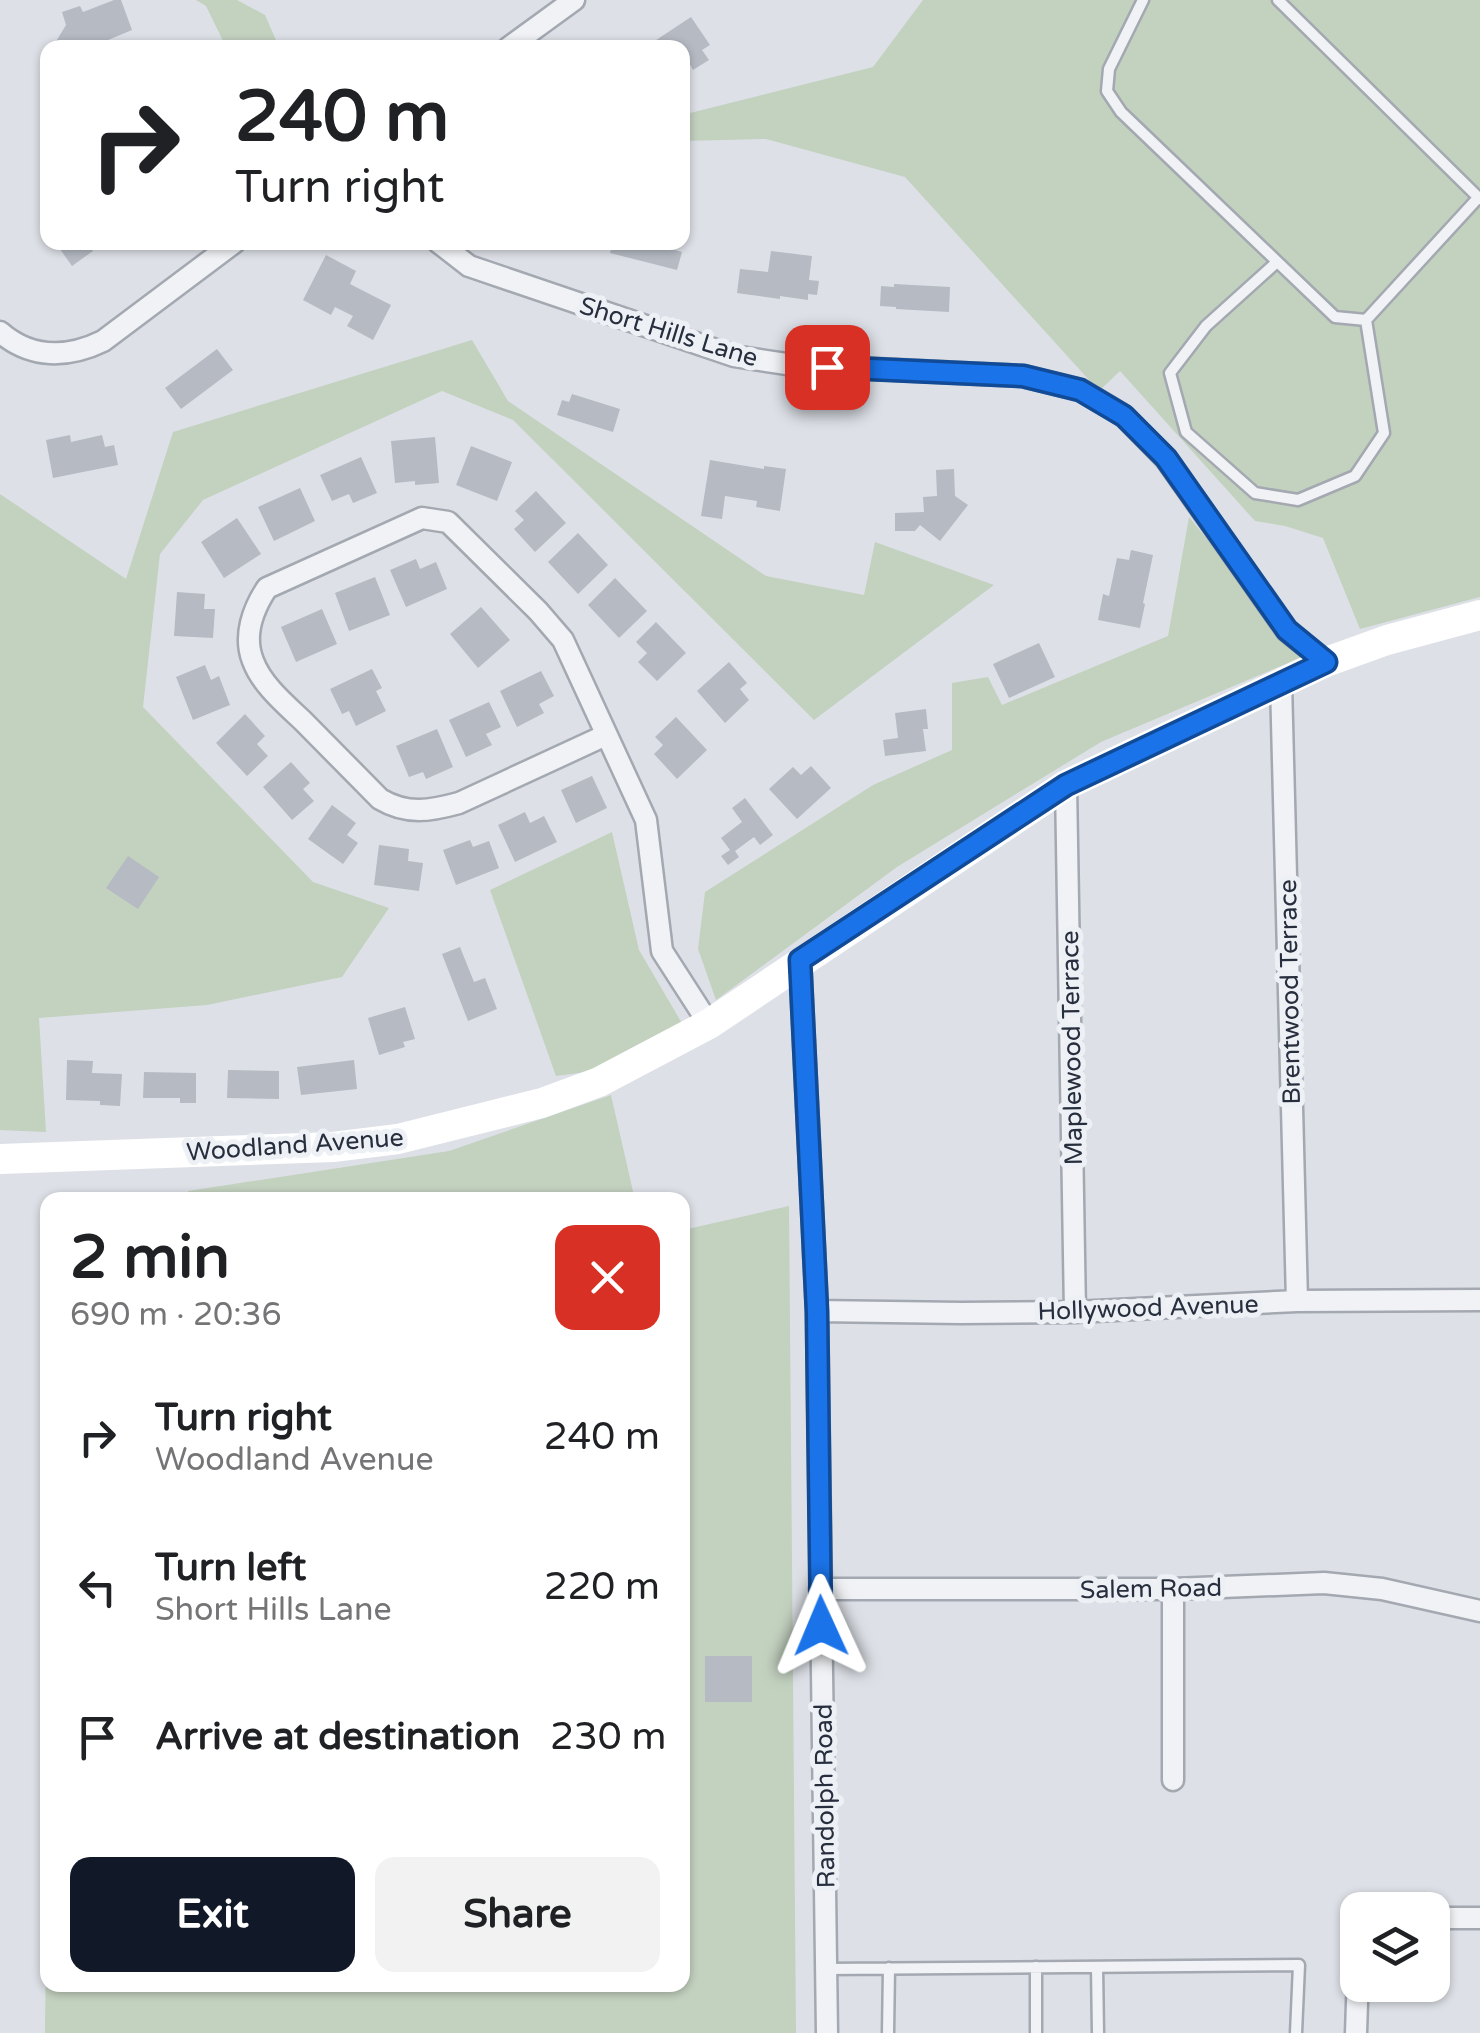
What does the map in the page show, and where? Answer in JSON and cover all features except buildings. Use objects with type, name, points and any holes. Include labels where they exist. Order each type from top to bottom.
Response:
[{"type":"street","points":[[519,40],[574,0]]},
{"type":"street","points":[[0,332],[36,352],[70,353],[88,348],[224,250]]},
{"type":"street","name":"Short Hills Lane","points":[[448,250],[469,266],[734,356],[793,365],[1023,376],[1080,390],[1124,416],[1166,458],[1287,630],[1326,662]]},
{"type":"street","points":[[606,735],[459,803],[434,810],[396,808],[380,799],[267,685],[253,661],[250,642],[256,604],[267,588],[422,518],[448,522],[563,640],[646,820],[662,951],[709,1024]]},
{"type":"street","name":"Woodland Avenue","points":[[0,1159],[333,1146],[398,1139],[526,1108],[599,1082],[709,1024],[1066,785],[1326,662],[1387,640],[1480,615]]},
{"type":"street","name":"Brentwood Terrace","points":[[1280,683],[1296,1301]]},
{"type":"street","name":"Maplewood Terrace","points":[[1066,785],[1076,1312]]},
{"type":"street","name":"Randolph Road","points":[[800,960],[817,1312],[827,2033]]},
{"type":"street","name":"Hollywood Avenue","points":[[817,1312],[1076,1312],[1296,1301],[1480,1300]]},
{"type":"street","name":"Salem Road","points":[[820,1590],[1324,1583],[1382,1589],[1480,1610]]},
{"type":"street","points":[[1173,1588],[1173,1780]]},
{"type":"street","points":[[1450,1918],[1480,1918]]},
{"type":"street","points":[[1356,2033],[1357,2002]]},
{"type":"lane","points":[[1143,0],[1110,69],[1107,91],[1121,112],[1335,317],[1366,320]]},
{"type":"lane","points":[[1278,0],[1479,199],[1366,320]]},
{"type":"lane","points":[[1277,262],[1206,326],[1170,373],[1186,432],[1255,493],[1298,500],[1355,476],[1384,433],[1366,320]]},
{"type":"lane","points":[[826,1969],[1299,1965],[1296,2033]]},
{"type":"lane","points":[[1098,1966],[1098,2033]]},
{"type":"lane","points":[[1036,1967],[1036,2033]]},
{"type":"lane","points":[[888,2033],[889,1968]]},
{"type":"green space","points":[[196,0],[237,0],[265,15],[276,40],[223,40],[206,6]]},
{"type":"green space","points":[[923,0],[1480,0],[1480,597],[1360,629],[1323,538],[1255,521],[1120,371],[1099,391],[905,177],[766,139],[690,141],[690,113],[873,67]]},
{"type":"green space","points":[[472,340],[508,401],[766,576],[864,595],[875,542],[994,585],[814,720],[513,420],[442,391],[203,500],[160,554],[143,707],[313,882],[389,908],[342,977],[207,1005],[39,1018],[46,1132],[0,1130],[0,494],[126,579],[173,432]]},
{"type":"green space","points":[[1189,517],[1302,657],[1101,742],[897,867],[716,1000],[698,949],[705,892],[873,785],[952,750],[952,683],[988,677],[1002,705],[1168,636]]},
{"type":"green space","points":[[612,832],[639,950],[683,1025],[594,1071],[556,1076],[490,890]]},
{"type":"green space","points":[[611,1095],[633,1192],[188,1192],[188,1191],[449,1151]]},
{"type":"green space","points":[[789,1206],[796,2033],[45,2033],[45,1992],[690,1992],[690,1228]]},
{"type":"route","points":[[821,1626],[817,1312],[800,960],[1066,785],[1326,662],[1287,630],[1166,458],[1124,416],[1080,390],[1023,376],[827,367]]}]
